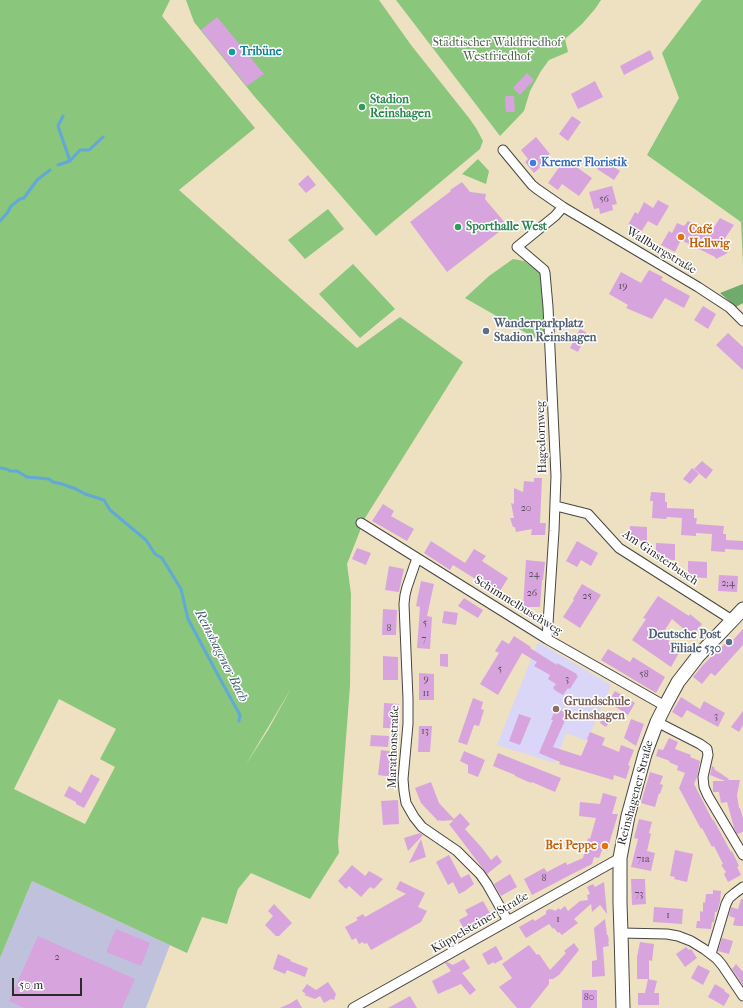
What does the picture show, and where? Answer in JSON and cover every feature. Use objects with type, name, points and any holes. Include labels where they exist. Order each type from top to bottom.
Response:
[{"type":"main road","name":"Reinshagener Straße","points":[[623,1008],[620,858],[626,823],[634,792],[657,722],[678,682],[699,655],[743,609]]},
{"type":"street","name":"Wallburgstraße","points":[[503,150],[532,185],[563,207],[698,287],[730,308],[743,321]]},
{"type":"street","name":"Hagedornweg","points":[[547,639],[556,506],[555,449],[548,307],[544,270],[517,247],[555,216],[563,207]]},
{"type":"street","name":"Am Ginsterbusch","points":[[556,506],[588,514],[619,548],[732,620]]},
{"type":"street","name":"Schimmelbuschweg","points":[[361,523],[547,639],[665,706]]},
{"type":"street","name":"Marathonstraße","points":[[417,558],[407,587],[404,604],[408,699],[408,724],[403,779],[406,803],[422,827],[457,851],[476,870],[487,884],[508,921]]},
{"type":"street","points":[[657,722],[707,749],[708,755],[703,777],[704,787],[743,855]]},
{"type":"street","name":"Küppelsteiner Straße","points":[[353,1008],[620,858]]},
{"type":"street","points":[[711,954],[726,904],[729,898],[743,887]]},
{"type":"street","points":[[622,933],[658,933],[678,936],[690,941],[711,954],[722,965],[743,996]]},
{"type":"shaded area","name":"Grundschule Reinshagen","points":[[538,642],[611,685],[587,741],[566,733],[555,763],[497,745]]},
{"type":"shaded area","points":[[32,881],[170,945],[146,1008],[0,1008],[0,958]]},
{"type":"green space","points":[[0,0],[170,0],[162,16],[255,128],[179,190],[357,348],[400,317],[463,362],[365,518],[347,564],[351,594],[350,686],[338,842],[339,853],[310,899],[251,873],[238,889],[227,924],[202,917],[187,953],[32,881],[0,958]],"holes":[[[292,687],[268,730],[245,766]],[[59,699],[116,729],[100,759],[115,767],[85,824],[14,789]]]},
{"type":"green space","name":"Stadion Reinshagen","points":[[186,0],[379,0],[411,45],[476,128],[483,141],[480,149],[376,236],[254,96],[194,22]]},
{"type":"green space","name":"Städtischer Waldfriedhof Westfriedhof","points":[[396,0],[601,0],[582,24],[565,39],[568,52],[549,60],[530,91],[524,111],[500,136]]},
{"type":"green space","points":[[702,0],[743,0],[743,265],[741,222],[647,155],[679,98],[662,53]]},
{"type":"green space","points":[[478,159],[489,171],[486,184],[462,174]]},
{"type":"green space","points":[[328,209],[344,229],[305,259],[288,240]]},
{"type":"green space","points":[[513,259],[524,261],[541,273],[545,333],[542,342],[465,298],[489,276]]},
{"type":"green space","points":[[353,264],[395,309],[360,338],[319,294]]},
{"type":"green space","points":[[743,284],[743,303],[736,307],[720,293]]},
{"type":"building","name":"Tribüne","points":[[217,17],[264,74],[247,86],[201,30]]},
{"type":"building","points":[[650,50],[654,59],[624,75],[620,66]]},
{"type":"building","points":[[527,73],[534,80],[520,95],[513,88]]},
{"type":"building","points":[[595,81],[603,97],[578,109],[571,94]]},
{"type":"building","points":[[506,96],[514,96],[515,112],[506,112]]},
{"type":"building","points":[[572,116],[581,122],[568,141],[559,134]]},
{"type":"building","points":[[536,137],[550,154],[542,161],[544,164],[534,173],[525,162],[528,159],[521,150]]},
{"type":"building","points":[[565,159],[592,178],[579,196],[562,184],[558,190],[548,183]]},
{"type":"building","points":[[604,160],[620,171],[614,180],[597,169]]},
{"type":"building","points":[[308,175],[316,185],[306,193],[298,184]]},
{"type":"building","name":"Sporthalle West","points":[[462,182],[470,192],[486,194],[485,199],[506,224],[498,230],[499,232],[447,272],[410,222]]},
{"type":"building","points":[[612,186],[617,204],[612,205],[613,210],[600,214],[599,208],[594,209],[589,192]]},
{"type":"building","points":[[658,200],[669,206],[657,226],[648,221],[641,232],[628,225],[635,212],[638,214],[644,202],[653,208]]},
{"type":"building","points":[[720,218],[734,225],[721,244],[730,249],[726,254],[716,259],[715,257],[681,240],[675,252],[661,245],[669,231],[672,233],[677,223],[684,226],[688,221],[710,233]]},
{"type":"building","points":[[649,270],[663,277],[661,280],[690,296],[684,308],[665,298],[652,319],[626,308],[628,305],[609,294],[621,272],[641,283]]},
{"type":"building","points":[[703,306],[716,314],[708,329],[694,320]]},
{"type":"building","points":[[580,329],[587,333],[578,352],[570,348]]},
{"type":"building","points":[[728,333],[743,347],[743,370],[716,345]]},
{"type":"building","points":[[702,461],[713,470],[706,479],[694,469]]},
{"type":"building","points":[[692,468],[699,474],[690,484],[683,479]]},
{"type":"building","points":[[534,478],[542,478],[540,523],[546,523],[545,535],[531,535],[532,529],[516,532],[510,518],[514,518],[511,503],[514,504],[514,488],[523,492],[524,481],[534,482]]},
{"type":"building","points":[[651,492],[665,493],[667,508],[694,509],[694,518],[697,518],[696,524],[724,526],[723,534],[726,534],[726,540],[743,541],[743,550],[725,549],[725,552],[711,551],[712,534],[696,533],[696,536],[681,535],[682,518],[652,518],[653,501],[650,501]]},
{"type":"building","points":[[383,504],[394,511],[391,516],[414,529],[407,541],[372,521]]},
{"type":"building","points":[[630,526],[647,527],[647,541],[629,540]]},
{"type":"building","points":[[431,541],[465,563],[474,549],[486,556],[482,561],[508,578],[500,591],[478,578],[477,580],[453,565],[450,570],[424,553]]},
{"type":"building","points":[[577,541],[598,553],[591,566],[581,560],[577,567],[566,561]]},
{"type":"building","points":[[656,543],[675,544],[675,560],[656,559]]},
{"type":"building","points":[[357,548],[371,553],[366,565],[352,559]]},
{"type":"building","points":[[526,560],[545,562],[540,607],[523,607]]},
{"type":"building","points":[[688,561],[707,562],[707,578],[688,577]]},
{"type":"building","points":[[389,566],[404,569],[399,592],[385,590]]},
{"type":"building","points":[[719,575],[738,576],[737,592],[718,591]]},
{"type":"building","points":[[421,581],[434,584],[427,616],[432,617],[430,649],[417,648],[420,607],[416,606]]},
{"type":"building","points":[[582,584],[601,595],[580,628],[563,617]]},
{"type":"building","points":[[658,596],[689,616],[690,614],[702,624],[692,636],[672,619],[661,636],[682,648],[671,667],[632,640],[646,619],[643,618]]},
{"type":"building","points":[[464,598],[483,610],[478,618],[458,606]]},
{"type":"building","points":[[383,609],[397,610],[396,635],[382,635]]},
{"type":"building","points":[[444,611],[458,613],[456,625],[442,623]]},
{"type":"building","points":[[743,629],[743,645],[715,676],[711,673],[702,684],[693,677],[731,637],[733,640]]},
{"type":"building","points":[[514,636],[557,665],[557,663],[577,674],[576,675],[578,676],[570,689],[568,688],[563,695],[556,691],[553,688],[556,684],[548,679],[550,675],[534,666],[537,662],[522,653],[498,695],[480,684],[499,653],[495,651],[502,640],[509,644]]},
{"type":"building","points":[[608,649],[630,662],[633,657],[665,677],[656,693],[601,660]]},
{"type":"building","points":[[440,654],[448,654],[448,667],[440,666]]},
{"type":"building","points":[[383,656],[398,657],[398,680],[383,680]]},
{"type":"building","points":[[419,673],[434,674],[434,700],[419,700]]},
{"type":"building","points":[[615,691],[635,703],[628,715],[608,702]]},
{"type":"building","points":[[681,697],[700,709],[704,701],[725,713],[718,727],[687,710],[682,718],[672,712]]},
{"type":"building","points":[[473,698],[483,702],[481,709],[484,710],[479,726],[474,725],[467,745],[458,742]]},
{"type":"building","points":[[384,703],[399,704],[398,728],[383,728]]},
{"type":"building","points":[[556,708],[568,714],[553,747],[581,756],[590,732],[605,738],[602,745],[619,752],[621,745],[634,750],[628,765],[630,766],[626,779],[614,775],[613,780],[559,764],[560,762],[539,753],[553,720],[551,720]]},
{"type":"building","points":[[743,711],[743,725],[739,732],[731,727]]},
{"type":"building","points":[[519,714],[531,718],[520,745],[509,741]]},
{"type":"building","points":[[604,716],[610,721],[606,727],[600,723]]},
{"type":"building","points":[[631,719],[644,724],[636,746],[624,738]]},
{"type":"building","points":[[419,726],[432,726],[430,752],[418,752]]},
{"type":"building","points":[[371,735],[389,736],[388,747],[370,746]]},
{"type":"building","points":[[669,738],[678,742],[675,749],[691,755],[690,757],[700,761],[694,784],[739,866],[737,867],[741,875],[728,882],[724,874],[726,872],[721,865],[723,864],[714,846],[712,847],[702,828],[701,829],[679,788],[685,773],[677,770],[678,766],[669,762],[670,761],[656,756],[658,749],[663,750]]},
{"type":"building","points":[[381,750],[396,752],[393,777],[378,775]]},
{"type":"building","points":[[464,751],[485,760],[478,777],[468,773],[468,765],[460,761]]},
{"type":"building","points":[[498,753],[561,778],[555,792],[493,766]]},
{"type":"building","points":[[712,766],[729,779],[728,780],[740,780],[737,795],[739,808],[743,818],[743,832],[737,834],[727,802],[721,803],[719,792],[713,792],[713,781],[725,781],[710,775]]},
{"type":"building","points":[[650,772],[663,776],[660,784],[663,785],[655,807],[641,803]]},
{"type":"building","points":[[91,774],[100,779],[84,808],[64,796],[69,786],[81,793]]},
{"type":"building","points":[[431,782],[439,803],[454,819],[460,813],[470,824],[465,829],[491,860],[497,855],[502,862],[487,874],[449,824],[453,820],[438,821],[421,803],[415,788]]},
{"type":"building","points":[[603,793],[617,797],[612,814],[618,814],[607,851],[602,850],[599,858],[594,857],[592,864],[532,895],[524,879],[544,868],[547,872],[566,862],[567,865],[583,858],[588,838],[590,839],[596,818],[579,816],[580,802],[600,804]]},
{"type":"building","points":[[398,800],[399,824],[383,825],[381,801]]},
{"type":"building","points":[[639,819],[652,822],[647,851],[655,853],[651,871],[631,867],[638,839],[634,838]]},
{"type":"building","points":[[420,833],[423,835],[408,851],[404,838]]},
{"type":"building","points":[[421,839],[426,857],[409,863]]},
{"type":"building","points":[[675,850],[693,854],[687,882],[674,879],[675,877],[670,876]]},
{"type":"building","points":[[449,855],[461,878],[469,874],[474,884],[459,894],[453,882],[448,885],[436,862]]},
{"type":"building","points":[[352,865],[365,876],[369,871],[383,879],[374,889],[370,887],[361,897],[349,886],[346,889],[338,881]]},
{"type":"building","points":[[510,874],[517,887],[501,896],[494,884]]},
{"type":"building","points":[[631,879],[645,879],[646,904],[632,905]]},
{"type":"building","points":[[400,881],[425,893],[418,907],[427,911],[421,922],[371,950],[367,943],[364,944],[363,942],[359,944],[356,938],[352,940],[345,927],[358,920],[356,918],[363,914],[365,917],[406,894],[396,889]]},
{"type":"building","points":[[604,882],[607,914],[600,905],[592,912],[591,904],[574,919],[578,923],[562,935],[554,928],[553,929],[549,924],[526,938],[519,927],[533,919],[535,921],[546,914],[546,911],[549,909],[555,911],[559,908],[560,910],[565,906],[568,911],[580,901],[588,900],[587,895],[590,894],[587,887],[593,884],[595,887]]},
{"type":"building","points":[[713,890],[721,891],[720,902],[717,912],[715,912],[714,922],[712,922],[711,929],[696,928],[697,921],[700,921],[700,911],[703,912],[703,902],[705,903],[706,894],[713,894]]},
{"type":"building","points":[[741,899],[743,899],[743,926],[733,925],[735,918],[729,916],[731,907],[738,909]]},
{"type":"building","points":[[483,901],[490,913],[464,929],[459,920],[468,915],[465,910]]},
{"type":"building","points":[[274,904],[292,923],[279,936],[276,936],[265,925],[273,916],[268,911]]},
{"type":"building","points":[[654,907],[683,909],[682,924],[653,922]]},
{"type":"building","points":[[605,919],[609,946],[603,947],[605,976],[592,977],[592,961],[597,960],[594,928]]},
{"type":"building","points":[[116,929],[150,943],[141,966],[106,952]]},
{"type":"building","points":[[38,936],[135,979],[122,1008],[24,1008],[9,1001]]},
{"type":"building","points":[[722,938],[733,941],[729,954],[718,951]]},
{"type":"building","points":[[640,942],[654,944],[652,961],[649,960],[649,979],[637,979],[637,957]]},
{"type":"building","points":[[574,943],[579,950],[559,975],[553,979],[549,979],[549,984],[530,1008],[517,1008],[499,987],[512,978],[502,964],[529,945],[537,955],[539,954],[550,970],[566,953],[564,951]]},
{"type":"building","points":[[496,946],[503,959],[494,964],[494,962],[488,965],[482,954]]},
{"type":"building","points":[[686,947],[689,950],[691,949],[697,958],[685,967],[676,954]]},
{"type":"building","points":[[278,954],[291,960],[290,961],[308,968],[305,977],[287,970],[285,974],[273,969]]},
{"type":"building","points":[[464,959],[470,968],[462,973],[476,990],[470,995],[461,984],[438,994],[432,981],[451,971],[445,963],[447,962],[453,965]]},
{"type":"building","points":[[736,964],[743,972],[743,985],[732,969]]},
{"type":"building","points":[[698,965],[710,971],[703,985],[691,978]]},
{"type":"building","points":[[648,979],[657,981],[654,993],[659,993],[659,1005],[638,1005],[638,993],[645,993]]},
{"type":"building","points":[[328,982],[336,994],[334,1000],[331,999],[324,1003],[320,996],[315,999],[304,995],[306,994],[302,991],[307,984],[316,990]]},
{"type":"building","points":[[715,984],[730,995],[724,1006],[708,997]]},
{"type":"building","points":[[582,990],[597,990],[597,1008],[582,1008]]},
{"type":"building","points":[[410,996],[417,1008],[388,1008]]},
{"type":"building","points":[[297,999],[302,1008],[280,1008],[291,1003]]},
{"type":"waterway","points":[[63,116],[58,126],[70,161]]},
{"type":"waterway","points":[[58,165],[70,161],[80,150],[89,150],[103,137]]},
{"type":"waterway","points":[[0,221],[11,206],[20,199],[24,198],[37,180],[50,170]]},
{"type":"waterway","name":"Reinshagener Bach","points":[[0,468],[10,471],[17,471],[27,477],[49,479],[53,482],[104,500],[110,510],[146,540],[155,554],[162,558],[181,589],[188,619],[240,715],[239,721]]},
{"type":"place","name":"Tribüne","points":[[232,52]]},
{"type":"place","name":"Stadion Reinshagen","points":[[362,107]]},
{"type":"place","name":"Kremer Floristik","points":[[533,163]]},
{"type":"place","name":"Sporthalle West","points":[[458,227]]},
{"type":"place","name":"Café Hellwig","points":[[681,237]]},
{"type":"place","name":"Wanderparkplatz Stadion Reinshagen","points":[[486,331]]},
{"type":"place","name":"Deutsche Post Filiale 530","points":[[729,642]]},
{"type":"place","name":"Grundschule Reinshagen","points":[[556,709]]},
{"type":"place","name":"Bei Peppe","points":[[605,846]]}]
